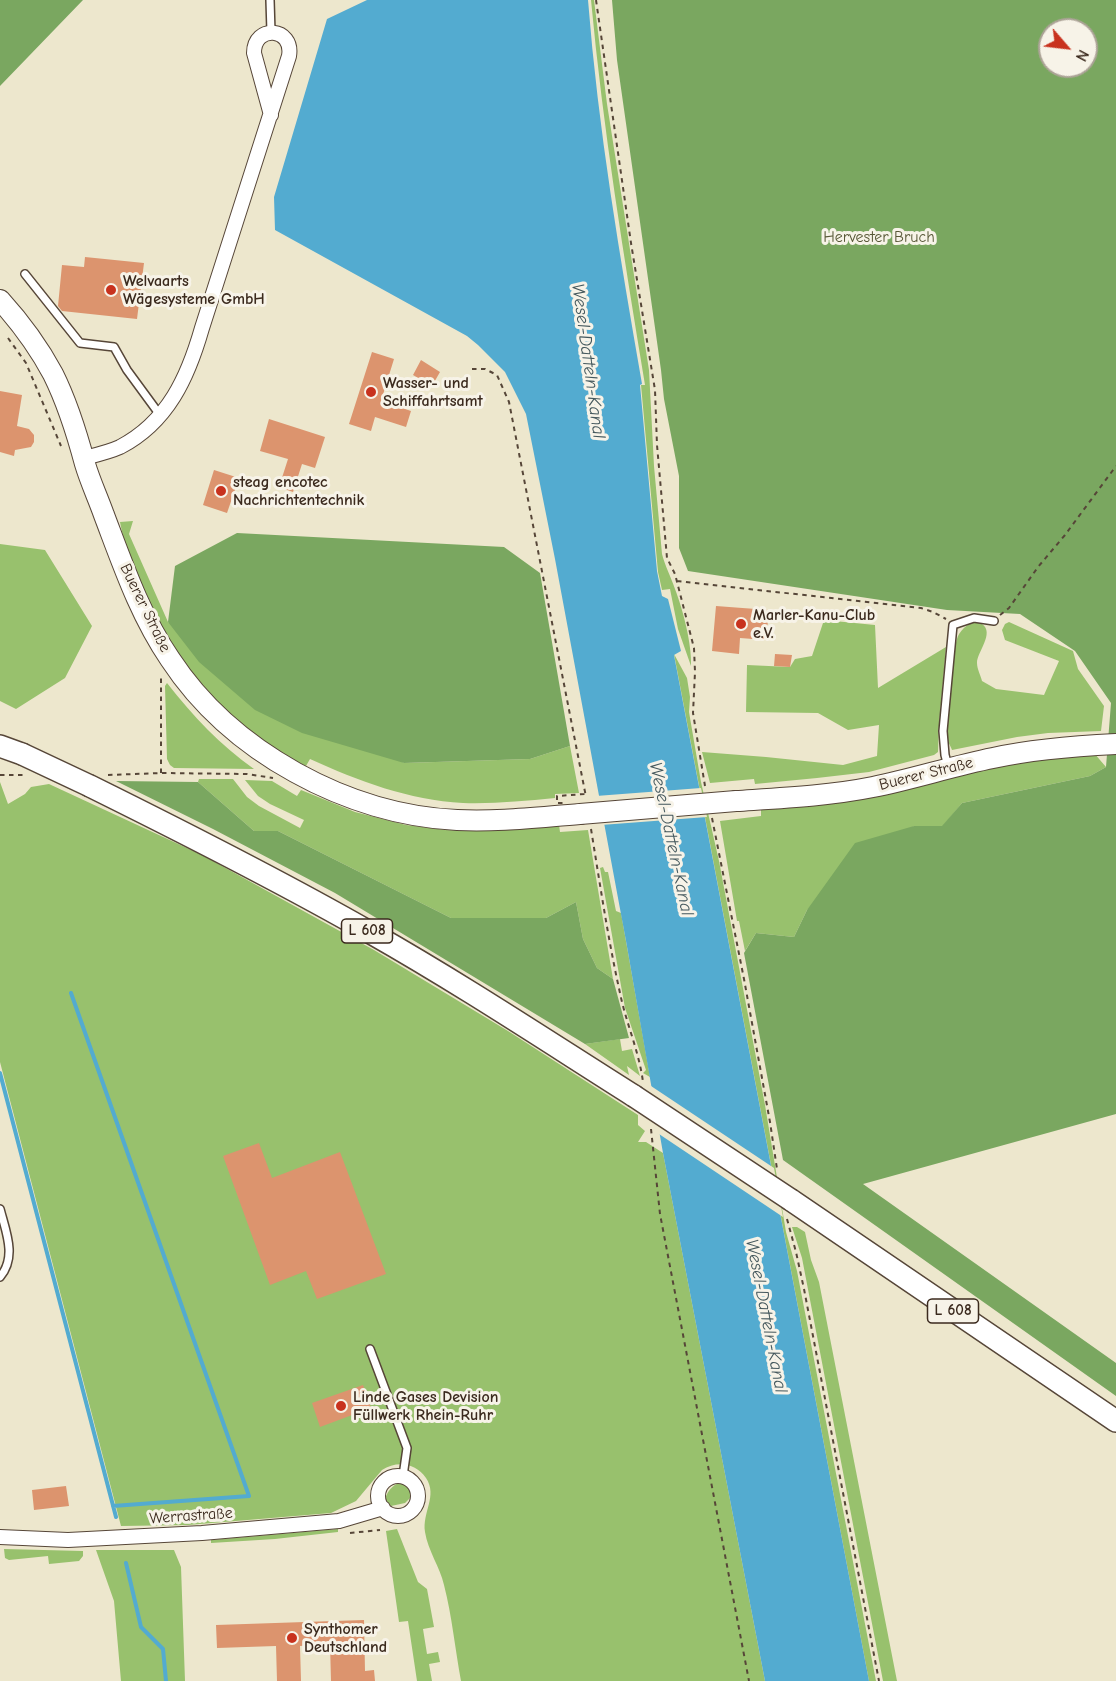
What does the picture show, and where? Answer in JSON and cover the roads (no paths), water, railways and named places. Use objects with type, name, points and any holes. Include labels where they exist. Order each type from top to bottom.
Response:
[{"type":"main road","name":"L 608","points":[[0,746],[90,786],[246,864],[372,934],[639,1092],[788,1208],[1116,1421]]},
{"type":"street","points":[[84,458],[118,448],[138,435],[160,415],[182,385],[191,365],[271,115],[290,50],[282,35],[270,32],[260,37],[254,53],[271,115]]},
{"type":"street","name":"Buerer Straße","points":[[0,300],[30,339],[54,376],[131,586],[170,660],[186,682],[220,718],[254,746],[288,769],[330,789],[381,808],[448,819],[586,816],[851,791],[1016,753],[1116,744]]},
{"type":"street","points":[[382,1508],[379,1501],[380,1488],[390,1478],[403,1476]]},
{"type":"street","name":"Werrastraße","points":[[0,1537],[68,1540],[202,1533],[339,1521],[382,1508],[393,1515],[400,1515],[406,1514],[416,1504],[417,1491],[410,1479],[403,1476]]},
{"type":"lane","points":[[270,0],[270,32]]},
{"type":"lane","points":[[25,274],[80,343],[114,347],[127,370],[160,415]]},
{"type":"lane","points":[[948,769],[943,731],[953,625],[974,618],[994,621]]},
{"type":"lane","points":[[0,1209],[10,1259],[0,1277]]},
{"type":"lane","points":[[370,1349],[407,1448],[403,1476]]},
{"type":"water","name":"Wesel-Datteln-Kanal","points":[[367,0],[588,0],[604,145],[642,384],[640,385],[657,571],[662,596],[668,599],[681,651],[674,655],[869,1681],[765,1681],[663,1153],[626,941],[526,414],[505,372],[467,336],[275,230],[274,197],[327,19]]},
{"type":"waterway","points":[[71,993],[249,1496],[113,1506]]},
{"type":"waterway","points":[[0,1073],[116,1517]]},
{"type":"waterway","points":[[126,1563],[141,1627],[163,1649],[166,1681]]},
{"type":"place","name":"Welvaarts Wägesysteme GmbH","points":[[111,290]]},
{"type":"place","name":"Wasser- und Schiffahrtsamt","points":[[371,392]]},
{"type":"place","name":"steag encotec Nachrichtentechnik","points":[[221,491]]},
{"type":"place","name":"Marler-Kanu-Club e.V.","points":[[741,624]]},
{"type":"place","name":"Linde Gases Devision Füllwerk Rhein-Ruhr","points":[[341,1406]]},
{"type":"place","name":"Synthomer Deutschland","points":[[292,1638]]},
{"type":"park label","name":"Hervester Bruch","points":[[879,237]]}]
